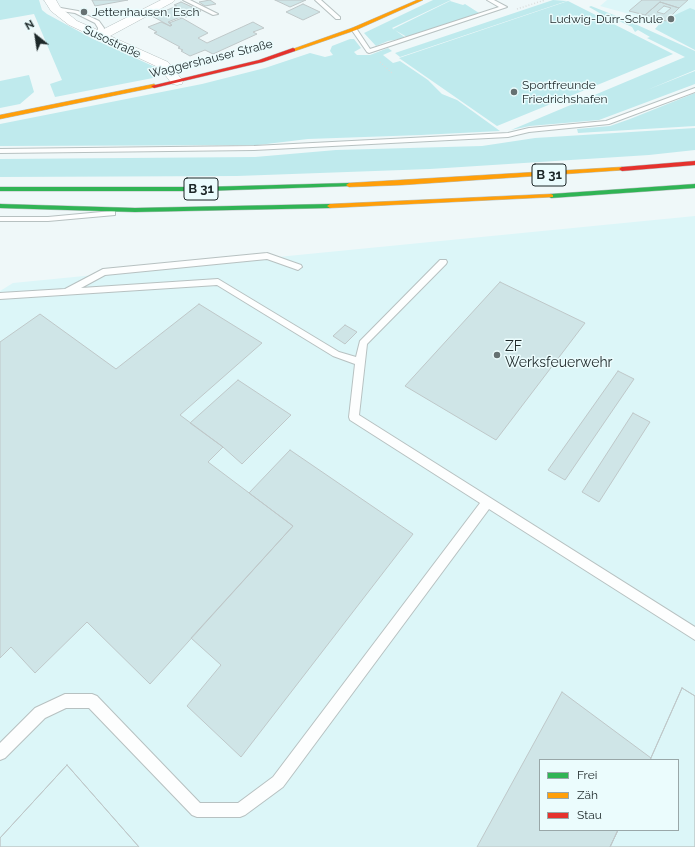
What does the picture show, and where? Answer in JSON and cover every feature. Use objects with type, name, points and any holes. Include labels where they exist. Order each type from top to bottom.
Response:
[{"type":"main road","name":"Waggershauser Straße","points":[[0,117],[177,81],[261,61],[354,30],[421,0]]},
{"type":"main road","name":"B 31","points":[[0,189],[107,190],[291,187],[496,178],[695,163]]},
{"type":"main road","name":"B 31","points":[[0,206],[135,210],[335,206],[635,191],[695,186]]},
{"type":"main road","points":[[635,191],[695,191]]},
{"type":"street","points":[[100,36],[166,1]]},
{"type":"street","name":"Susostraße","points":[[52,4],[73,24],[164,65],[177,81]]},
{"type":"lane","points":[[186,0],[215,14]]},
{"type":"lane","points":[[318,0],[338,18]]},
{"type":"lane","points":[[490,0],[504,7]]},
{"type":"lane","points":[[354,30],[368,52],[504,7]]},
{"type":"lane","points":[[0,151],[254,148],[508,135],[529,130],[607,123],[695,90]]},
{"type":"lane","points":[[0,218],[48,219],[135,210]]},
{"type":"lane","points":[[65,292],[103,272],[268,256],[298,267]]},
{"type":"lane","points":[[443,262],[363,343],[354,417],[695,634]]},
{"type":"lane","points":[[0,296],[218,282],[336,354],[360,362]]},
{"type":"lane","points":[[0,305],[14,296]]},
{"type":"lane","points":[[0,753],[40,713],[65,701],[92,701],[197,810],[240,810],[278,782],[488,502]]},
{"type":"path","points":[[504,7],[518,9],[545,0]]},
{"type":"shaded area","points":[[0,0],[39,0],[42,10],[47,14],[91,38],[155,67],[158,73],[153,78],[55,97],[50,84],[62,80],[34,14],[0,20]]},
{"type":"shaded area","points":[[433,0],[451,0],[392,28],[406,38],[388,41],[376,46],[364,33]]},
{"type":"shaded area","points":[[553,0],[567,1],[400,57],[395,53]]},
{"type":"shaded area","name":"Ludwig-Dürr-Schule","points":[[607,0],[695,0],[695,32],[600,6]]},
{"type":"shaded area","points":[[450,1],[463,5],[465,4],[479,13],[407,37],[393,29]]},
{"type":"shaded area","name":"Sportfreunde Friedrichshafen","points":[[568,1],[673,54],[497,126],[399,58]]},
{"type":"shaded area","points":[[591,6],[695,51],[695,70],[647,90],[695,71],[695,84],[599,120],[530,126],[511,130],[685,57],[647,38],[650,37],[638,30],[635,32],[632,27],[610,19],[589,7]]},
{"type":"shaded area","points":[[690,8],[695,10],[695,50],[655,29],[662,21]]},
{"type":"shaded area","points":[[350,39],[354,39],[361,48],[354,52],[357,55],[370,55],[388,48],[392,51],[383,55],[393,63],[400,61],[428,80],[442,94],[457,100],[500,131],[308,139],[258,145],[0,146],[0,124],[202,84],[265,68],[310,53],[325,57],[333,55],[330,51],[332,46]]},
{"type":"shaded area","points":[[29,75],[34,92],[20,104],[0,108],[0,81]]},
{"type":"shaded area","points":[[695,93],[695,126],[578,133],[577,129],[610,126]]},
{"type":"shaded area","points":[[695,128],[695,150],[649,155],[430,169],[237,176],[0,177],[0,159],[255,157],[336,150],[482,146],[535,138]]},
{"type":"shaded area","points":[[695,216],[695,847],[0,847],[0,291],[13,283]]},
{"type":"building","points":[[92,0],[128,0],[95,6]]},
{"type":"building","points":[[210,0],[216,4],[205,6],[199,2]]},
{"type":"building","points":[[275,0],[306,0],[290,7]]},
{"type":"building","points":[[642,0],[688,0],[679,8],[660,2],[645,15],[629,11]]},
{"type":"building","points":[[181,2],[201,11],[168,22],[172,25],[170,26],[152,16],[177,6],[174,5]]},
{"type":"building","points":[[660,2],[679,8],[666,21],[645,15]],"holes":[[[664,6],[671,8],[664,14],[657,12]]]},
{"type":"building","points":[[303,4],[320,12],[303,20],[286,12]]},
{"type":"building","points":[[182,18],[208,33],[198,38],[207,43],[253,22],[264,28],[253,32],[257,34],[213,54],[205,50],[190,56],[181,51],[183,50],[178,48],[180,47],[154,33],[157,32],[148,27],[161,22],[170,26],[172,25],[169,23]]},
{"type":"building","name":"ZF Werksfeuerwehr","points":[[500,282],[585,323],[496,440],[405,386]]},
{"type":"building","points":[[199,304],[262,343],[180,415],[223,447],[208,462],[293,526],[150,684],[87,622],[35,673],[11,647],[0,658],[0,342],[40,314],[116,369]]},
{"type":"building","points":[[345,325],[357,332],[345,344],[333,336]]},
{"type":"building","points":[[618,371],[634,379],[565,480],[548,470]]},
{"type":"building","points":[[238,380],[291,415],[242,464],[223,447],[190,423]]},
{"type":"building","points":[[633,413],[650,422],[599,502],[582,492]]},
{"type":"building","points":[[290,450],[413,534],[241,757],[187,706],[221,665],[191,638],[293,526],[249,493]]},
{"type":"building","points":[[682,688],[695,696],[695,847],[610,847],[618,831],[679,831],[679,759],[650,759]]},
{"type":"building","points":[[682,688],[695,696],[695,847],[610,847],[618,831],[679,831],[679,759],[650,759]]},
{"type":"building","points":[[562,692],[651,758],[539,759],[539,831],[618,831],[610,847],[477,847]]},
{"type":"building","points":[[67,765],[139,847],[0,847],[0,838]]},
{"type":"building","points":[[67,765],[139,847],[0,847],[0,838]]},
{"type":"traffic: fast","points":[[0,189],[204,189],[349,185]]},
{"type":"traffic: fast","points":[[551,196],[695,186]]},
{"type":"traffic: fast","points":[[0,206],[135,210],[330,206]]},
{"type":"traffic: slow","points":[[293,50],[354,29],[421,0]]},
{"type":"traffic: slow","points":[[0,117],[154,86]]},
{"type":"traffic: slow","points":[[349,185],[622,169]]},
{"type":"traffic: slow","points":[[330,206],[551,196]]},
{"type":"traffic: jam","points":[[154,86],[261,61],[293,50]]},
{"type":"traffic: jam","points":[[622,169],[695,163]]},
{"type":"place","name":"Jettenhausen, Esch","points":[[84,12]]},
{"type":"place","name":"Ludwig-Dürr-Schule","points":[[671,19]]},
{"type":"place","name":"Sportfreunde Friedrichshafen","points":[[514,92]]},
{"type":"place","name":"ZF Werksfeuerwehr","points":[[497,355]]}]
